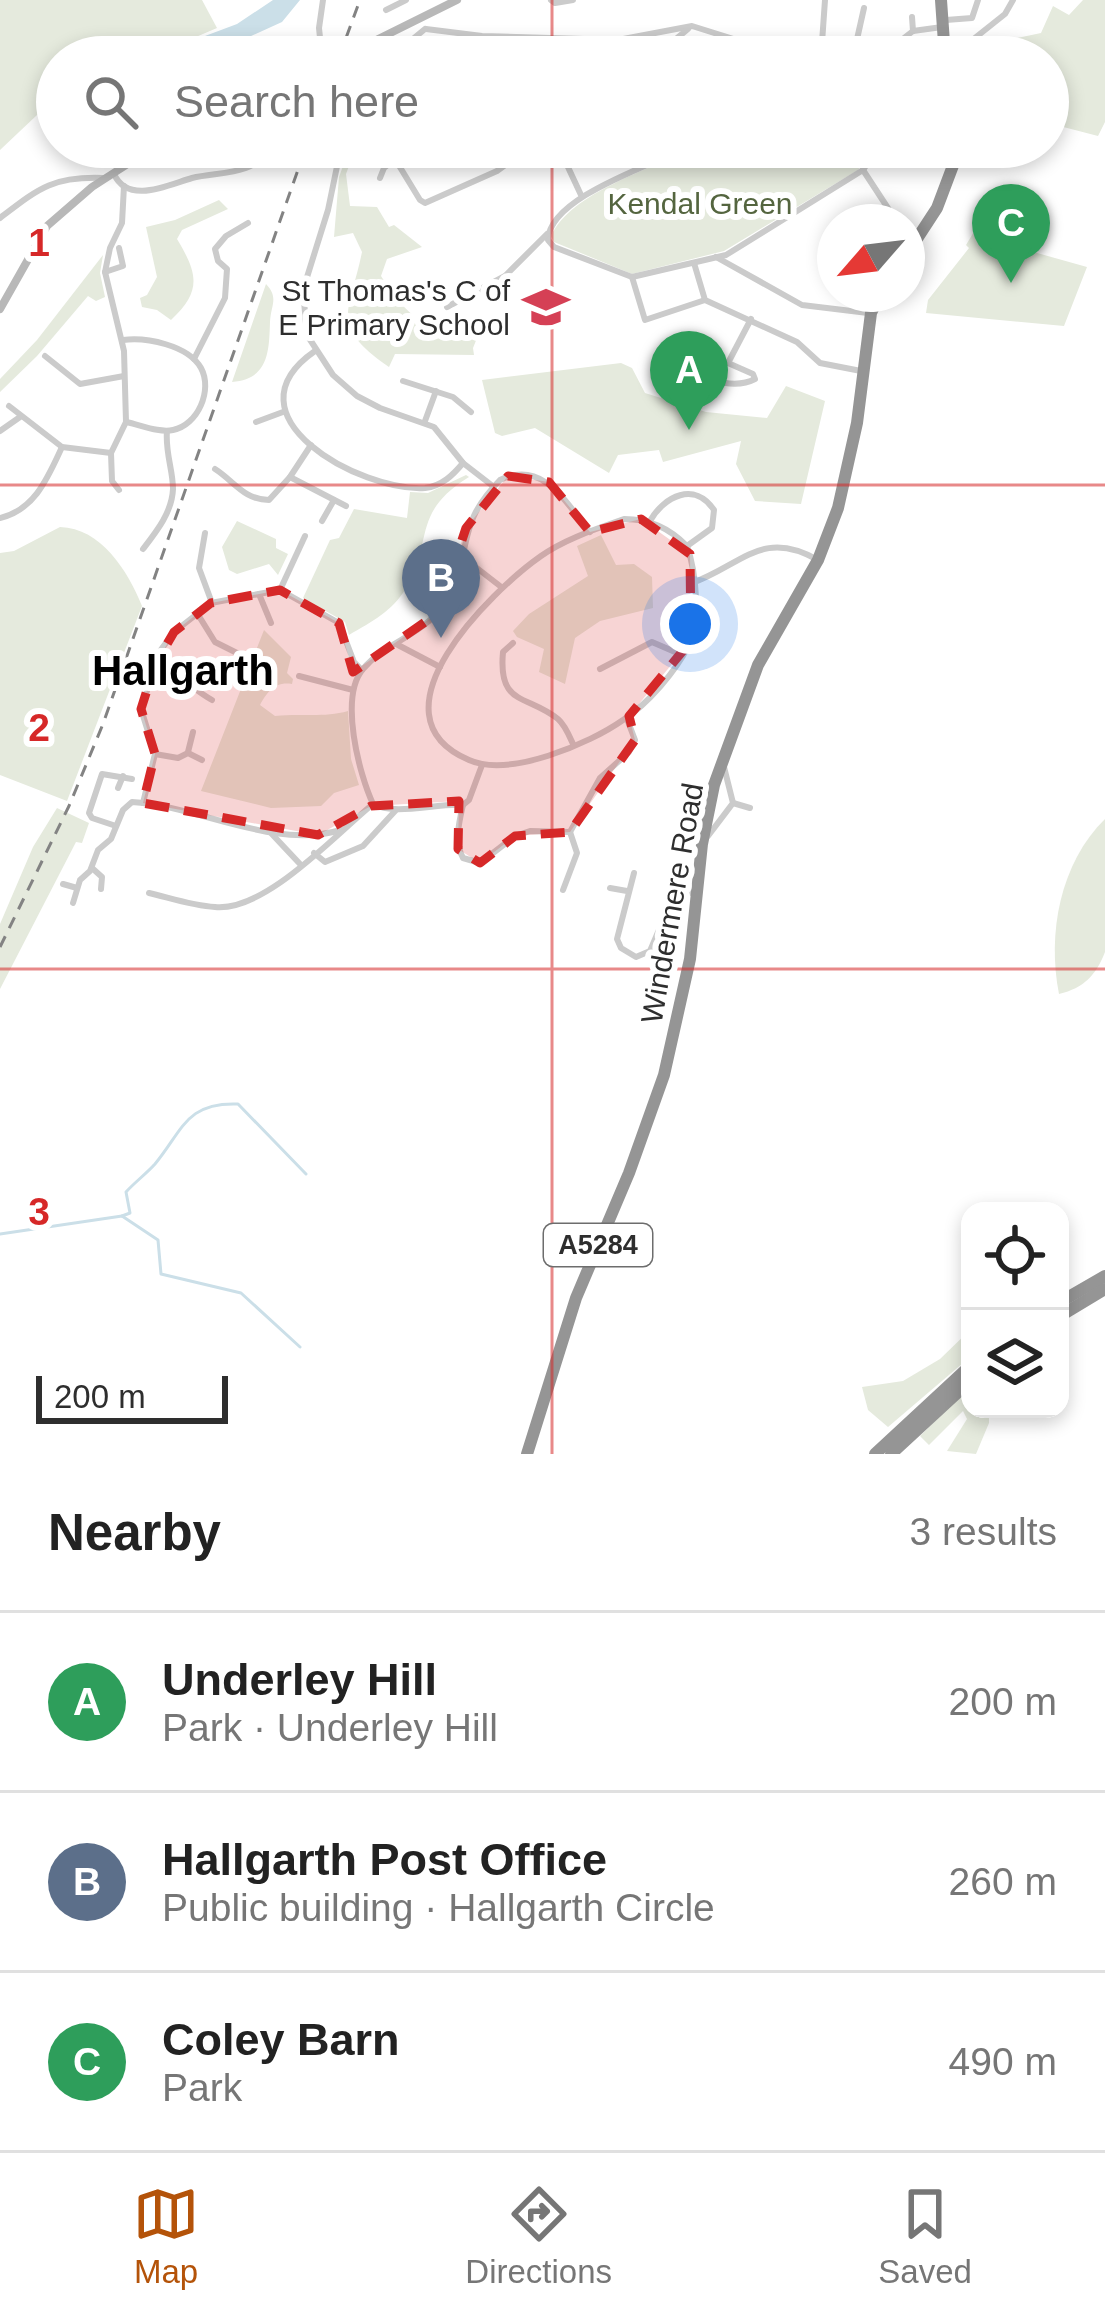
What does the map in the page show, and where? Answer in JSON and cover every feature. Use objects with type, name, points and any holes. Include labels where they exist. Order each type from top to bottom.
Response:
[{"type":"highway","points":[[941,0],[943,36]]},
{"type":"highway","points":[[925,225],[937,208],[952,168]]},
{"type":"highway","name":"Windermere Road","points":[[527,1454],[576,1298],[658,1094],[686,982],[702,844],[722,761],[770,640],[818,560],[844,488],[872,313]]},
{"type":"highway","points":[[1069,1297],[1105,1276]]},
{"type":"highway","points":[[1069,1311],[1105,1289]]},
{"type":"highway","points":[[875,1454],[961,1374]]},
{"type":"highway","points":[[891,1454],[961,1390]]},
{"type":"street","points":[[321,36],[323,0]]},
{"type":"street","points":[[386,10],[406,0]]},
{"type":"street","points":[[411,36],[422,24],[422,0]]},
{"type":"street","points":[[393,36],[422,24],[458,0]]},
{"type":"street","points":[[551,0],[573,0]]},
{"type":"street","points":[[822,36],[825,0]]},
{"type":"street","points":[[906,36],[972,18],[978,0]]},
{"type":"street","points":[[974,36],[1005,14],[1013,0]]},
{"type":"street","points":[[858,36],[864,8]]},
{"type":"street","points":[[912,17],[913,31]]},
{"type":"street","points":[[422,24],[482,36]]},
{"type":"street","points":[[680,36],[692,26]]},
{"type":"street","points":[[639,36],[692,26],[724,36]]},
{"type":"street","points":[[0,309],[47,226],[122,168]]},
{"type":"street","points":[[2,215],[45,183],[110,176],[124,186],[151,192],[242,168]]},
{"type":"street","points":[[337,168],[303,290],[303,318],[315,351],[357,396],[380,409],[425,421],[463,463],[494,487]]},
{"type":"street","points":[[380,178],[383,168]]},
{"type":"street","points":[[400,168],[425,203],[501,168]]},
{"type":"street","points":[[568,168],[581,196]]},
{"type":"street","points":[[447,307],[505,276],[581,196],[642,168]]},
{"type":"street","points":[[547,234],[554,247],[632,277],[716,257],[863,170],[885,204]]},
{"type":"street","points":[[119,490],[112,481],[111,453],[126,422],[122,340],[106,272],[110,248],[122,224],[124,186]]},
{"type":"street","points":[[194,360],[225,298],[227,269],[218,261],[215,249],[248,223]]},
{"type":"street","points":[[106,272],[124,271],[119,248]]},
{"type":"street","points":[[716,257],[802,305],[872,313]]},
{"type":"street","points":[[694,262],[704,301]]},
{"type":"street","points":[[632,277],[645,320],[704,301],[797,342],[820,363],[865,371]]},
{"type":"street","points":[[728,363],[751,320]]},
{"type":"street","points":[[122,340],[144,338],[194,360],[206,389],[190,423],[167,431],[126,422]]},
{"type":"street","points":[[315,351],[301,360],[282,387],[283,412],[311,445],[344,465],[393,484],[425,488],[441,484],[463,463]]},
{"type":"street","points":[[45,356],[80,384],[124,376]]},
{"type":"street","points":[[700,361],[728,363],[753,374],[754,379],[745,384],[715,382],[693,373],[690,367],[700,361]]},
{"type":"street","points":[[403,381],[453,397],[471,412]]},
{"type":"street","points":[[425,421],[436,391]]},
{"type":"street","points":[[9,406],[62,447],[111,453]]},
{"type":"street","points":[[256,422],[283,412]]},
{"type":"street","points":[[0,431],[20,417]]},
{"type":"street","points":[[143,549],[160,528],[173,486],[167,431]]},
{"type":"street","points":[[215,469],[233,487],[269,500],[311,445]]},
{"type":"street","points":[[0,518],[32,501],[62,447]]},
{"type":"street","points":[[373,804],[356,758],[353,690],[362,670],[438,613],[453,588],[466,529],[494,487],[518,474],[541,478],[590,532]]},
{"type":"street","points":[[290,477],[346,506]]},
{"type":"street","points":[[650,521],[669,499],[692,493],[704,497],[714,510],[712,528],[687,546]]},
{"type":"street","points":[[322,521],[334,500]]},
{"type":"street","points":[[624,519],[650,521],[687,546],[694,627],[682,655],[626,718],[574,745],[514,764],[482,765],[454,752],[434,728],[429,698],[440,667],[478,609],[502,587],[544,553],[590,532],[624,519]]},
{"type":"street","points":[[205,532],[199,568],[212,603]]},
{"type":"street","points":[[280,590],[305,536]]},
{"type":"street","points":[[692,583],[767,546],[786,547],[818,560]]},
{"type":"street","points":[[460,555],[502,587]]},
{"type":"street","points":[[143,802],[155,754],[142,709],[155,665],[174,632],[212,603],[280,590],[339,623],[354,662],[362,670]]},
{"type":"street","points":[[260,594],[271,623]]},
{"type":"street","points":[[197,613],[215,642],[243,656]]},
{"type":"street","points":[[600,669],[652,641],[682,655]]},
{"type":"street","points":[[513,644],[503,652],[501,672],[507,688],[515,698],[562,721],[574,745]]},
{"type":"street","points":[[398,645],[440,667]]},
{"type":"street","points":[[155,665],[180,674],[190,688],[212,700]]},
{"type":"street","points":[[299,676],[353,690]]},
{"type":"street","points":[[569,832],[600,778],[635,740],[626,718]]},
{"type":"street","points":[[155,754],[178,758],[188,752],[193,733]]},
{"type":"street","points":[[188,752],[202,760]]},
{"type":"street","points":[[722,761],[733,803]]},
{"type":"street","points":[[482,765],[463,805],[458,849],[470,862],[484,861],[515,836],[530,831],[569,832]]},
{"type":"street","points":[[116,826],[92,818],[89,806],[102,774],[127,777],[118,788]]},
{"type":"street","points":[[73,903],[98,850],[111,839],[128,804],[143,802],[267,830],[318,835],[340,830]]},
{"type":"street","points":[[373,804],[396,810],[444,802],[463,805]]},
{"type":"street","points":[[733,803],[750,808]]},
{"type":"street","points":[[702,844],[733,803]]},
{"type":"street","points":[[149,893],[214,908],[257,899],[373,804]]},
{"type":"street","points":[[314,853],[325,862],[358,849],[396,810]]},
{"type":"street","points":[[267,830],[300,864]]},
{"type":"street","points":[[563,890],[578,853],[569,832]]},
{"type":"street","points":[[92,868],[102,877],[101,889]]},
{"type":"street","points":[[634,873],[617,939],[621,948],[636,957],[650,951],[670,904],[681,892],[697,894]]},
{"type":"street","points":[[63,884],[77,888]]},
{"type":"street","points":[[610,888],[626,892]]},
{"type":"highlighted area","points":[[508,476],[549,482],[590,532],[641,519],[690,554],[691,641],[629,716],[635,740],[570,832],[515,836],[480,863],[458,849],[459,801],[371,806],[318,835],[143,803],[155,754],[141,709],[155,665],[174,632],[211,603],[280,590],[339,623],[353,672],[438,613],[466,528]]},
{"type":"green space","points":[[0,0],[202,0],[217,28],[198,36],[36,36],[36,116],[0,150]]},
{"type":"green space","points":[[1083,0],[1105,0],[1105,122],[1098,136],[1069,128],[1069,36],[1026,36],[1041,33],[1053,6],[1069,15]]},
{"type":"green space","points":[[342,168],[348,168],[350,206],[377,207],[389,227],[394,225],[422,247],[387,259],[381,276],[400,302],[435,329],[464,333],[481,328],[474,355],[395,354],[389,367],[357,340],[348,316],[362,252],[353,233],[334,237]]},
{"type":"green space","name":"Kendal Green","points":[[648,168],[859,168],[724,251],[632,274],[554,242],[551,236],[576,207]]},
{"type":"green space","points":[[219,200],[228,209],[182,230],[177,239],[194,282],[181,310],[171,320],[142,307],[140,298],[157,277],[146,227]]},
{"type":"green space","points":[[975,230],[1005,244],[1087,267],[1064,326],[926,313],[928,300],[969,248],[966,245]]},
{"type":"green space","points":[[103,255],[100,273],[105,297],[96,301],[88,296],[0,392],[0,379]]},
{"type":"green space","points":[[266,284],[273,302],[264,362],[253,375],[232,382]]},
{"type":"green space","points":[[621,363],[632,368],[645,393],[706,412],[767,418],[786,386],[825,401],[801,504],[755,501],[736,464],[741,441],[663,462],[659,450],[618,455],[609,473],[535,428],[502,436],[495,433],[482,380]]},
{"type":"green space","points":[[469,477],[431,515],[406,588],[381,615],[349,635],[345,622],[303,598],[330,540],[339,538],[354,509],[407,518],[410,492],[428,493]]},
{"type":"green space","points":[[237,521],[276,539],[276,548],[288,554],[278,575],[269,564],[237,574],[229,570],[222,547]]},
{"type":"green space","points":[[60,527],[75,529],[100,543],[121,566],[142,606],[67,801],[0,775],[0,553],[14,551]]},
{"type":"green space","points":[[601,535],[616,565],[634,564],[652,577],[653,608],[600,621],[575,638],[565,684],[539,672],[544,649],[513,631],[529,614],[588,576],[577,546]]},
{"type":"green space","points":[[264,630],[291,657],[287,673],[293,679],[292,684],[272,688],[260,705],[275,716],[348,711],[351,759],[359,785],[334,793],[321,806],[271,808],[201,791]]},
{"type":"green space","points":[[57,808],[89,823],[0,989],[0,924],[33,847]]},
{"type":"green space","points":[[1105,819],[1105,952],[1088,979],[1059,994],[1055,948],[1061,900],[1077,856]]},
{"type":"green space","points":[[961,1339],[961,1365],[888,1427],[868,1410],[862,1387],[903,1381],[940,1359]]},
{"type":"green space","points":[[961,1396],[961,1413],[929,1445],[920,1436]]},
{"type":"green space","points":[[989,1418],[976,1454],[947,1451],[967,1419]]},
{"type":"water","points":[[273,0],[300,0],[282,22],[251,36],[205,36],[237,24]]},
{"type":"waterway","points":[[122,1216],[130,1213],[126,1192],[155,1164],[187,1120],[207,1108],[238,1104],[306,1174]]},
{"type":"waterway","points":[[0,1234],[122,1216],[158,1240],[161,1274],[241,1293],[300,1347]]},
{"type":"railway","points":[[347,36],[360,0]]},
{"type":"railway","points":[[0,947],[103,724],[299,168]]},
{"type":"place","name":"Coley Barn","points":[[1011,283]]},
{"type":"place","name":"St Thomas's C of E Primary School","points":[[546,307]]},
{"type":"place","name":"Underley Hill","points":[[689,430]]},
{"type":"place","name":"Hallgarth Post Office","points":[[441,638]]},
{"type":"district","name":"Hallgarth","points":[[183,670]]}]
